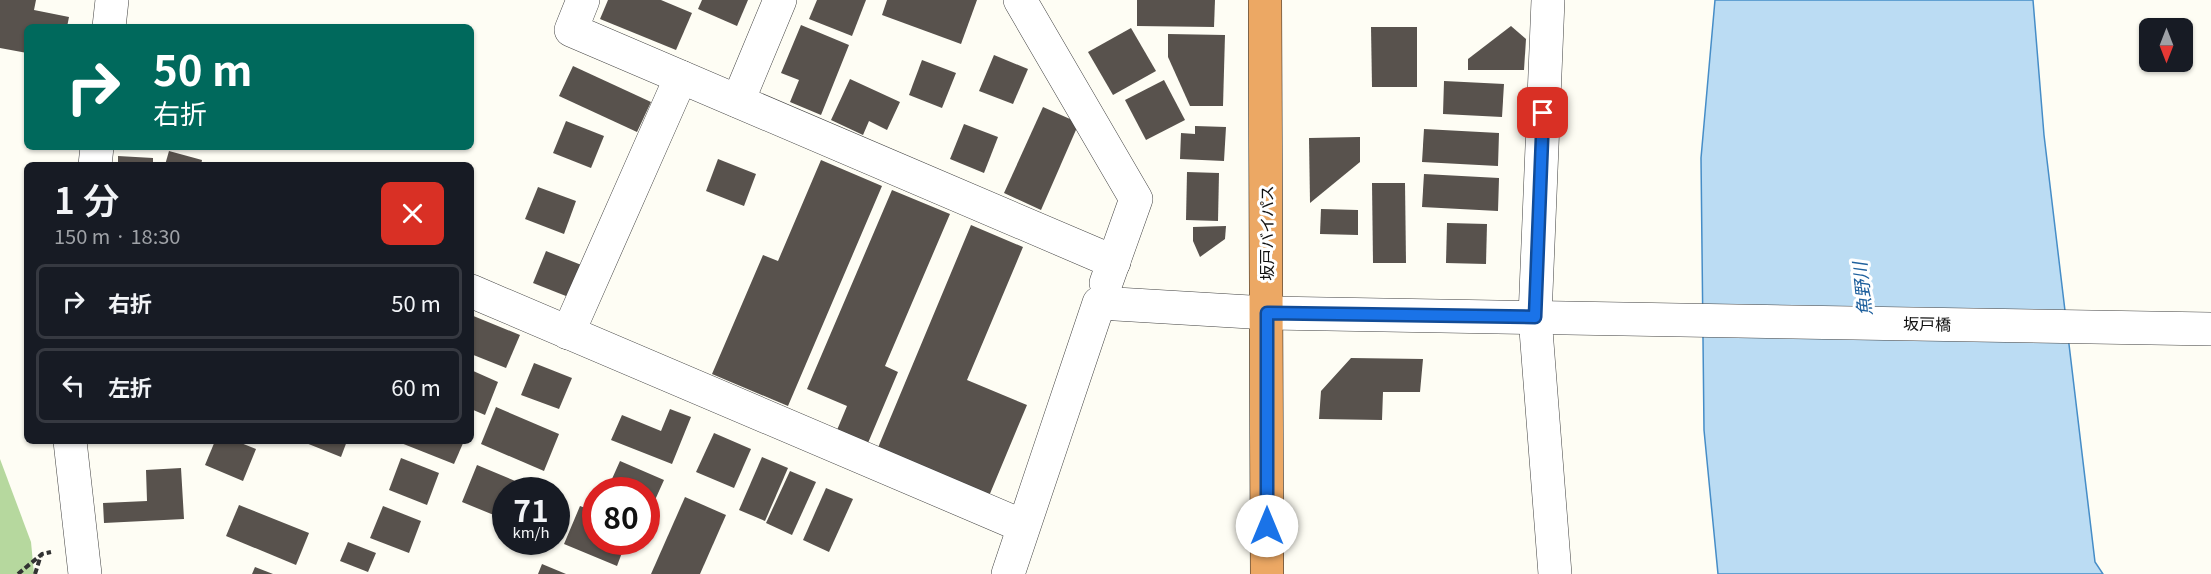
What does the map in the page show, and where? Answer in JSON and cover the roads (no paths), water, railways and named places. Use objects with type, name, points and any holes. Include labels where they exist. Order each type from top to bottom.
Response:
[{"type":"highway","name":"坂戸バイパス","points":[[1265,0],[1267,574]]},
{"type":"street","points":[[110,24],[112,0]]},
{"type":"street","points":[[583,0],[571,30],[1114,262]]},
{"type":"street","points":[[738,101],[780,0]]},
{"type":"street","points":[[1008,574],[1136,199],[1020,0]]},
{"type":"street","points":[[1548,0],[1535,317],[1555,574]]},
{"type":"street","points":[[568,333],[681,77]]},
{"type":"street","points":[[474,292],[1023,526]]},
{"type":"street","name":"坂戸橋","points":[[1099,303],[1267,313],[2211,329]]},
{"type":"street","points":[[70,444],[85,574]]},
{"type":"water","name":"魚野川","points":[[1715,0],[2033,0],[2044,135],[2095,562],[2103,574],[1718,574],[1704,430],[1701,158]]}]
